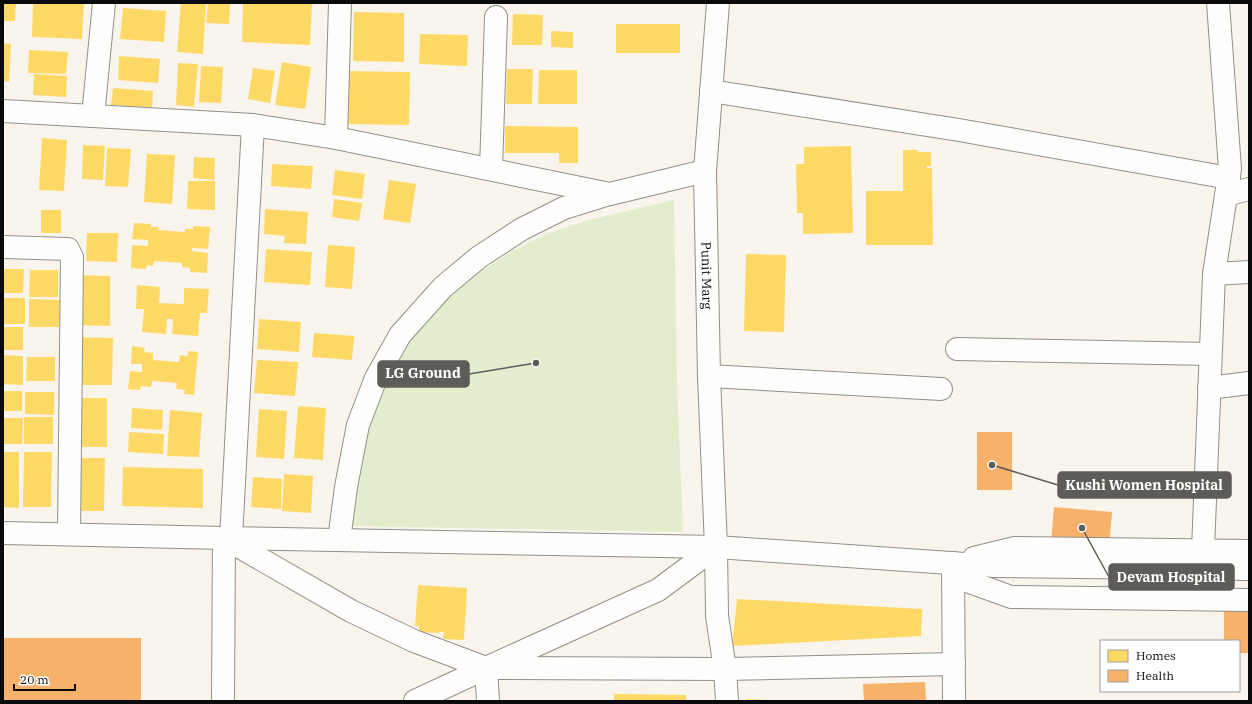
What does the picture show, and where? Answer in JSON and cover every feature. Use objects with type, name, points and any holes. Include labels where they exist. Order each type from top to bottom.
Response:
[{"type":"street","points":[[93,116],[104,3]]},
{"type":"street","points":[[336,138],[340,3]]},
{"type":"street","name":"Punit Marg","points":[[718,3],[705,172],[709,376],[716,547],[717,616],[725,669],[727,701]]},
{"type":"street","points":[[1203,550],[1214,274],[1230,169],[1218,3]]},
{"type":"street","points":[[490,169],[496,17]]},
{"type":"street","points":[[711,91],[959,130],[1227,186],[1249,189]]},
{"type":"street","points":[[3,111],[253,125],[336,138],[610,194]]},
{"type":"street","points":[[223,701],[228,539],[253,125]]},
{"type":"street","points":[[339,540],[346,487],[358,425],[376,378],[400,335],[443,287],[479,257],[522,229],[564,208],[610,194],[705,172]]},
{"type":"street","points":[[3,247],[68,249],[72,258],[68,534]]},
{"type":"street","points":[[1214,274],[1249,272]]},
{"type":"street","points":[[957,349],[1210,354]]},
{"type":"street","points":[[709,376],[941,390]]},
{"type":"street","points":[[1209,388],[1249,384]]},
{"type":"street","points":[[3,533],[228,539],[716,547],[953,570],[1249,582]]},
{"type":"street","points":[[228,539],[351,610],[414,641],[486,668],[725,669],[954,664]]},
{"type":"street","points":[[415,701],[658,590],[716,547]]},
{"type":"street","points":[[953,570],[1015,548],[1249,551]]},
{"type":"street","points":[[994,572],[1249,569]]},
{"type":"street","points":[[953,570],[1011,597],[1249,600]]},
{"type":"street","points":[[953,570],[954,701]]},
{"type":"street","points":[[486,668],[488,701]]},
{"type":"green space","points":[[674,200],[677,381],[683,532],[350,526],[367,424],[383,383],[404,345],[442,303],[474,276],[512,251],[549,233],[589,220]]},
{"type":"building: Homes","points":[[3,3],[16,3],[15,21],[3,21]]},
{"type":"building: Homes","points":[[33,3],[84,4],[82,39],[32,37]]},
{"type":"building: Homes","points":[[181,3],[206,3],[203,54],[177,52]]},
{"type":"building: Homes","points":[[208,3],[230,3],[229,24],[206,23]]},
{"type":"building: Homes","points":[[243,3],[312,4],[310,45],[242,42]]},
{"type":"building: Homes","points":[[123,8],[166,11],[164,42],[120,39]]},
{"type":"building: Homes","points":[[354,12],[404,13],[404,62],[353,61]]},
{"type":"building: Homes","points":[[513,14],[543,15],[542,45],[512,45]]},
{"type":"building: Homes","points":[[616,24],[680,24],[680,53],[616,53]]},
{"type":"building: Homes","points":[[551,31],[573,32],[573,48],[551,47]]},
{"type":"building: Homes","points":[[420,34],[468,35],[467,66],[419,64]]},
{"type":"building: Homes","points":[[3,43],[11,44],[9,82],[3,81]]},
{"type":"building: Homes","points":[[29,50],[68,52],[66,74],[28,73]]},
{"type":"building: Homes","points":[[119,56],[160,59],[158,83],[118,80]]},
{"type":"building: Homes","points":[[282,62],[311,67],[305,109],[275,105]]},
{"type":"building: Homes","points":[[178,63],[198,64],[194,107],[176,105]]},
{"type":"building: Homes","points":[[201,66],[223,67],[221,103],[199,102]]},
{"type":"building: Homes","points":[[253,68],[275,71],[270,103],[248,99]]},
{"type":"building: Homes","points":[[507,69],[533,69],[532,104],[506,104]]},
{"type":"building: Homes","points":[[539,70],[577,70],[577,104],[538,104]]},
{"type":"building: Homes","points":[[344,71],[410,72],[409,125],[343,124]]},
{"type":"building: Homes","points":[[34,74],[67,76],[66,97],[33,95]]},
{"type":"building: Homes","points":[[113,88],[153,91],[152,108],[111,105]]},
{"type":"building: Homes","points":[[505,126],[578,127],[578,163],[559,163],[559,153],[505,153]]},
{"type":"building: Homes","points":[[42,138],[67,140],[64,191],[39,190]]},
{"type":"building: Homes","points":[[83,145],[105,146],[103,180],[82,179]]},
{"type":"building: Homes","points":[[851,146],[853,233],[803,234],[803,213],[797,213],[796,164],[804,164],[804,147]]},
{"type":"building: Homes","points":[[107,148],[131,149],[128,187],[105,186]]},
{"type":"building: Homes","points":[[903,150],[931,152],[931,166],[927,166],[927,168],[932,168],[933,245],[866,245],[866,191],[903,191]]},
{"type":"building: Homes","points":[[147,154],[175,155],[172,204],[144,202]]},
{"type":"building: Homes","points":[[194,157],[215,158],[214,180],[193,178]]},
{"type":"building: Homes","points":[[272,164],[313,166],[311,189],[271,186]]},
{"type":"building: Homes","points":[[335,170],[365,174],[362,199],[332,195]]},
{"type":"building: Homes","points":[[389,180],[416,184],[410,223],[383,219]]},
{"type":"building: Homes","points":[[188,181],[215,181],[215,210],[187,209]]},
{"type":"building: Homes","points":[[334,199],[362,203],[359,221],[332,217]]},
{"type":"building: Homes","points":[[265,209],[308,212],[306,244],[284,243],[285,236],[264,234]]},
{"type":"building: Homes","points":[[41,210],[61,210],[61,233],[41,233]]},
{"type":"building: Homes","points":[[134,223],[151,224],[151,227],[159,227],[158,230],[185,232],[185,229],[193,229],[193,226],[210,227],[208,249],[192,248],[192,251],[208,253],[207,273],[190,272],[190,268],[182,267],[182,263],[154,261],[153,266],[147,265],[146,269],[131,268],[132,245],[148,246],[148,240],[132,239]]},
{"type":"building: Homes","points":[[87,233],[118,233],[117,262],[86,261]]},
{"type":"building: Homes","points":[[328,245],[355,247],[352,289],[325,287]]},
{"type":"building: Homes","points":[[266,249],[312,252],[310,285],[264,282]]},
{"type":"building: Homes","points":[[746,254],[786,255],[784,332],[744,331]]},
{"type":"building: Homes","points":[[3,269],[24,269],[23,293],[3,293]]},
{"type":"building: Homes","points":[[30,270],[58,270],[58,297],[29,297]]},
{"type":"building: Homes","points":[[75,275],[110,276],[110,326],[75,325]]},
{"type":"building: Homes","points":[[137,285],[160,287],[159,303],[184,304],[184,288],[209,289],[207,313],[200,313],[198,336],[172,334],[173,319],[167,319],[166,334],[142,332],[144,309],[136,309]]},
{"type":"building: Homes","points":[[3,298],[25,298],[25,324],[3,324]]},
{"type":"building: Homes","points":[[29,299],[60,300],[59,327],[29,327]]},
{"type":"building: Homes","points":[[259,319],[301,322],[299,352],[257,349]]},
{"type":"building: Homes","points":[[3,327],[23,327],[23,350],[3,350]]},
{"type":"building: Homes","points":[[314,333],[354,336],[352,360],[312,357]]},
{"type":"building: Homes","points":[[74,337],[113,338],[112,385],[74,385]]},
{"type":"building: Homes","points":[[132,346],[145,348],[144,352],[153,353],[153,360],[179,362],[180,355],[188,356],[188,351],[198,352],[194,395],[184,394],[185,390],[176,389],[177,383],[152,381],[151,387],[141,386],[140,390],[128,389],[130,371],[142,372],[142,364],[131,364]]},
{"type":"building: Homes","points":[[3,355],[23,356],[23,385],[3,384]]},
{"type":"building: Homes","points":[[27,357],[55,357],[55,381],[26,381]]},
{"type":"building: Homes","points":[[257,360],[298,362],[295,396],[254,393]]},
{"type":"building: Homes","points":[[3,391],[22,391],[22,411],[3,411]]},
{"type":"building: Homes","points":[[25,392],[54,392],[54,415],[25,414]]},
{"type":"building: Homes","points":[[74,398],[107,398],[107,447],[74,447]]},
{"type":"building: Homes","points":[[298,406],[326,408],[323,460],[294,458]]},
{"type":"building: Homes","points":[[132,408],[163,410],[162,430],[131,428]]},
{"type":"building: Homes","points":[[259,409],[287,411],[284,459],[256,457]]},
{"type":"building: Homes","points":[[170,410],[202,413],[199,457],[167,456]]},
{"type":"building: Homes","points":[[24,417],[53,417],[53,444],[24,444]]},
{"type":"building: Homes","points":[[3,418],[23,418],[22,444],[3,444]]},
{"type":"building: Homes","points":[[129,432],[164,434],[163,454],[128,452]]},
{"type":"building: Homes","points":[[3,452],[19,452],[19,508],[3,507]]},
{"type":"building: Homes","points":[[24,452],[52,452],[51,507],[23,507]]},
{"type":"building: Homes","points":[[72,458],[105,458],[104,511],[71,511]]},
{"type":"building: Homes","points":[[123,467],[203,469],[203,508],[122,506]]},
{"type":"building: Homes","points":[[284,474],[313,476],[311,513],[282,511]]},
{"type":"building: Homes","points":[[253,477],[282,479],[281,509],[251,507]]},
{"type":"building: Homes","points":[[418,585],[467,588],[464,640],[443,639],[444,632],[419,632],[419,626],[415,626]]},
{"type":"building: Homes","points":[[737,599],[922,609],[921,636],[732,646]]},
{"type":"building: Homes","points":[[614,694],[686,695],[686,701],[614,701]]},
{"type":"building: Homes","points":[[746,699],[770,700],[770,701],[745,701]]},
{"type":"building: Health","points":[[977,432],[1012,432],[1012,490],[977,490]]},
{"type":"building: Health","points":[[1054,507],[1112,512],[1109,547],[1051,542]]},
{"type":"building: Health","points":[[1224,606],[1249,606],[1249,653],[1240,653],[1240,640],[1224,640]]},
{"type":"building: Health","points":[[3,638],[141,638],[141,701],[3,701]]},
{"type":"building: Health","points":[[925,682],[926,701],[864,701],[863,684]]},
{"type":"place","name":"LG Ground","points":[[536,363]]},
{"type":"place","name":"Kushi Women Hospital","points":[[992,465]]},
{"type":"place","name":"Devam Hospital","points":[[1082,528]]}]
